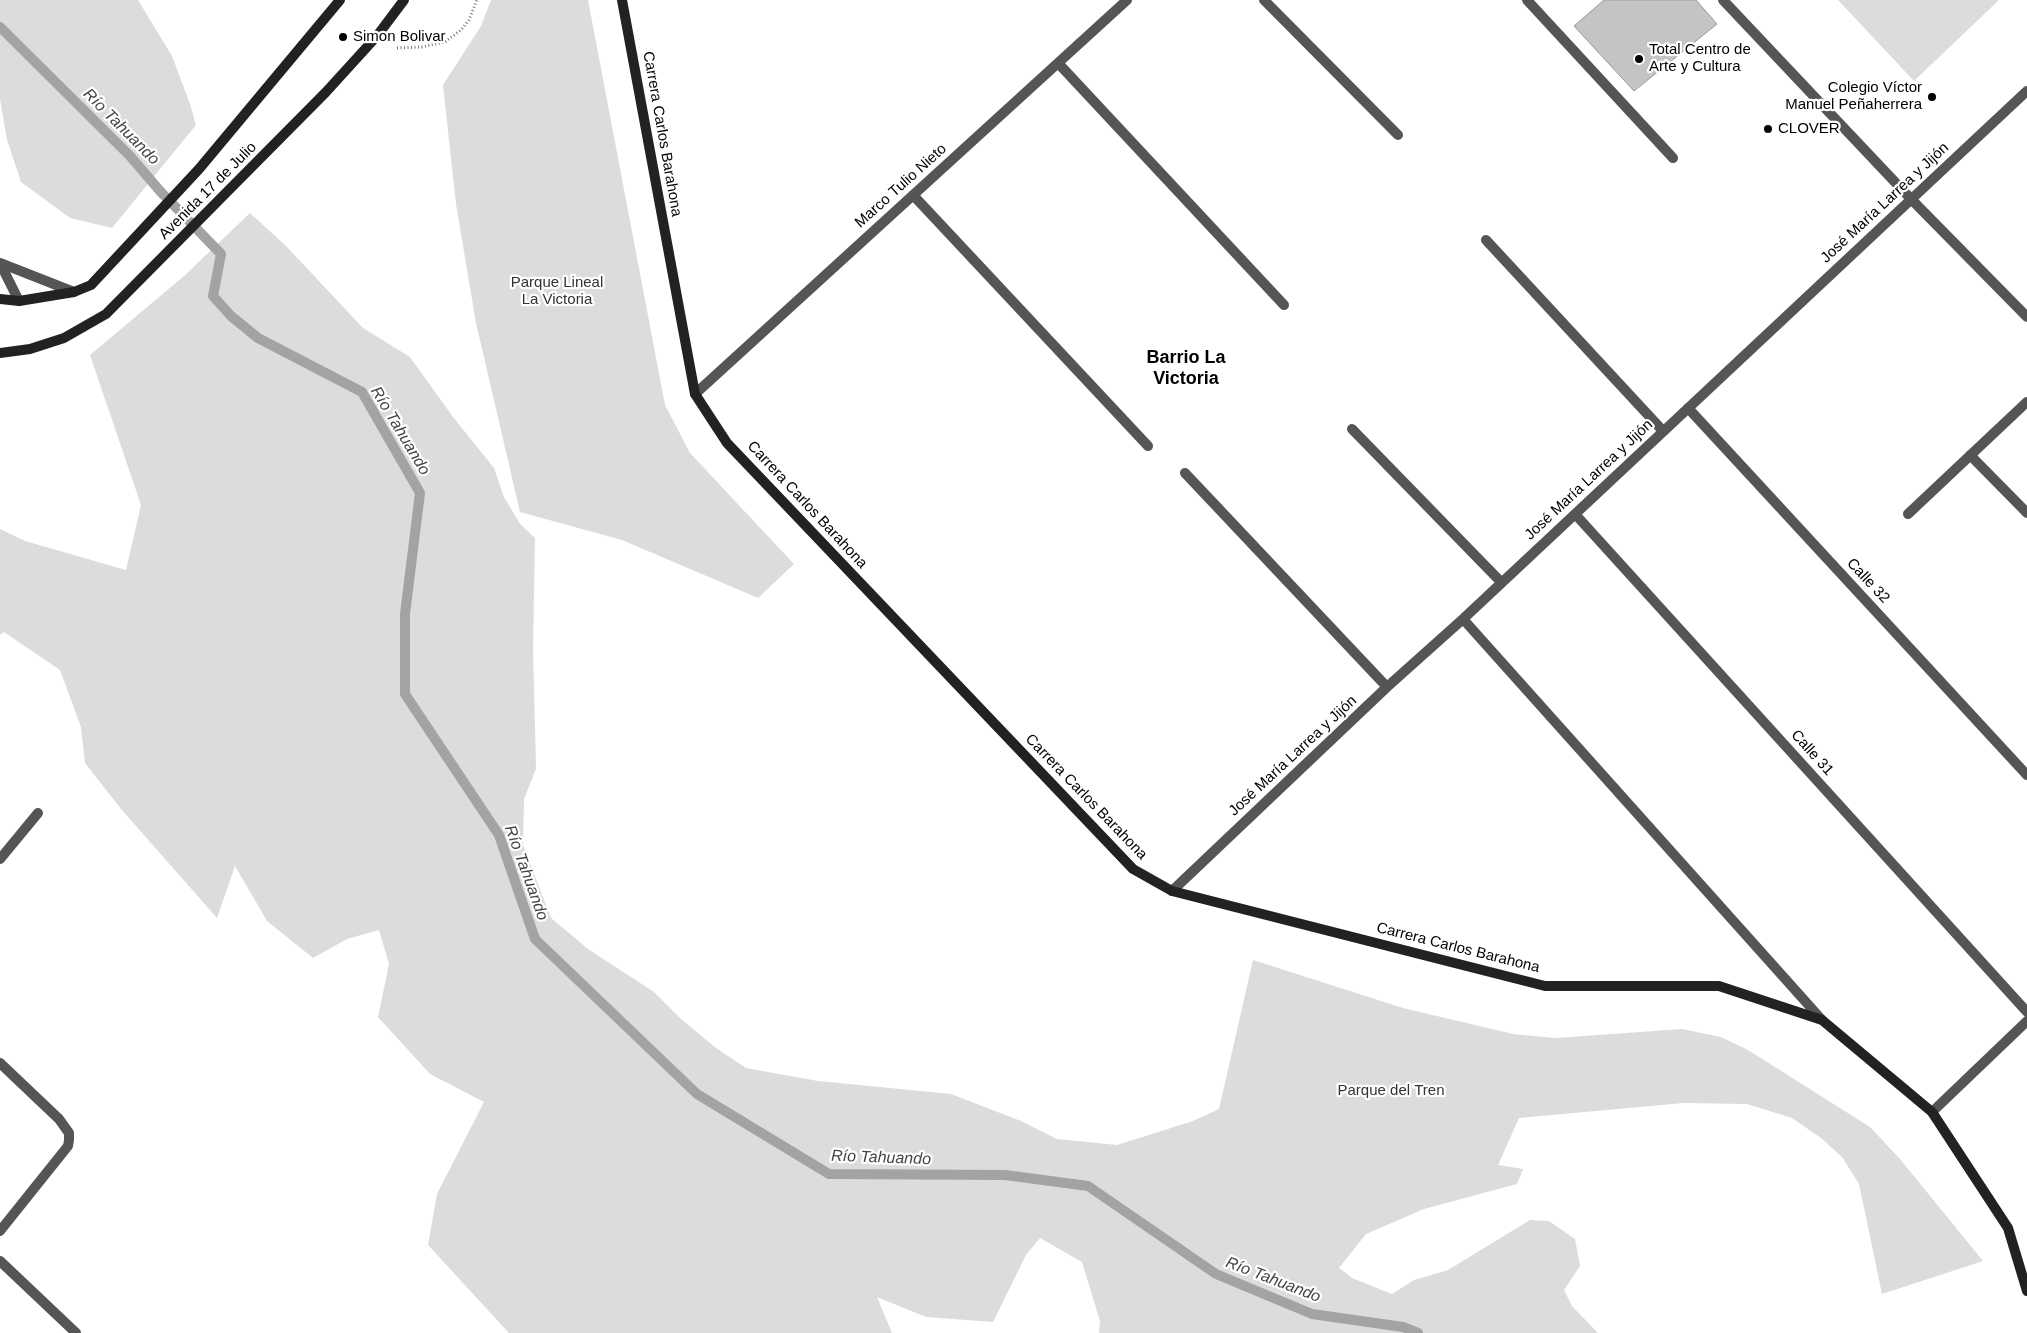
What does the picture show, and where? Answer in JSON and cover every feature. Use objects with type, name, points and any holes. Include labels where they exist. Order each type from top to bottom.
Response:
[{"type":"street","name":"Avenida 17 de Julio","points":[[0,299],[19,301],[74,292],[92,285],[199,169],[340,0]]},
{"type":"street","name":"Avenida 17 de Julio","points":[[0,353],[30,349],[64,338],[106,314],[234,186],[372,42],[404,0]]},
{"type":"street","name":"Carrera Carlos Barahona","points":[[622,0],[695,394],[727,443],[1133,869],[1172,891],[1545,986],[1718,986],[1822,1020],[1932,1112],[2008,1228],[2027,1291]]},
{"type":"street","name":"Marco Tulio Nieto","points":[[695,394],[1127,0]]},
{"type":"street","points":[[1264,0],[1398,135]]},
{"type":"street","points":[[1527,0],[1673,158]]},
{"type":"street","points":[[1723,0],[1911,199],[2027,317]]},
{"type":"street","points":[[1058,63],[1284,305]]},
{"type":"street","name":"José María Larrea y Jijón","points":[[1172,891],[2027,91]]},
{"type":"street","points":[[913,195],[1148,446]]},
{"type":"street","points":[[1486,240],[1663,431]]},
{"type":"street","points":[[0,263],[74,292]]},
{"type":"street","points":[[0,263],[19,301]]},
{"type":"street","points":[[1908,514],[2027,402]]},
{"type":"street","name":"Calle 32","points":[[1688,408],[2027,775]]},
{"type":"street","points":[[1352,429],[1501,582]]},
{"type":"street","points":[[1970,456],[2027,513]]},
{"type":"street","points":[[1185,473],[1387,688]]},
{"type":"street","name":"Calle 31","points":[[1575,514],[2027,1012]]},
{"type":"street","points":[[1463,619],[1822,1020]]},
{"type":"street","points":[[0,859],[38,813]]},
{"type":"street","points":[[1932,1112],[2027,1021]]},
{"type":"street","points":[[0,1063],[69,1133],[68,1146],[0,1231]]},
{"type":"street","points":[[0,1261],[76,1333]]},
{"type":"path","points":[[372,42],[386,47],[405,48],[445,42],[461,30],[469,20],[477,0]]},
{"type":"green space","points":[[0,0],[138,0],[172,56],[196,125],[112,228],[70,218],[21,182],[7,140],[0,99]]},
{"type":"green space","name":"Parque Lineal La Victoria","points":[[491,0],[588,0],[665,405],[690,453],[794,564],[758,598],[622,540],[520,512],[476,323],[456,204],[443,85],[481,26]]},
{"type":"green space","points":[[1838,0],[1999,0],[1914,81]]},
{"type":"green space","name":"Parque del Tren","points":[[250,213],[286,246],[363,328],[410,357],[453,417],[494,468],[504,497],[520,524],[535,538],[533,649],[536,769],[524,799],[523,845],[551,918],[588,949],[654,992],[681,1019],[716,1048],[746,1068],[818,1081],[951,1094],[1021,1121],[1057,1139],[1117,1145],[1193,1121],[1219,1109],[1253,960],[1403,1008],[1513,1034],[1556,1038],[1682,1029],[1721,1037],[1748,1050],[1870,1127],[1900,1159],[1983,1261],[1882,1294],[1859,1184],[1842,1157],[1821,1138],[1792,1118],[1747,1104],[1684,1103],[1519,1118],[1498,1165],[1523,1169],[1517,1184],[1424,1209],[1366,1234],[1339,1268],[1352,1278],[1392,1294],[1414,1280],[1448,1270],[1530,1220],[1549,1221],[1575,1239],[1580,1266],[1564,1290],[1572,1306],[1598,1333],[1099,1333],[1100,1321],[1082,1262],[1040,1238],[1026,1255],[993,1322],[926,1317],[877,1297],[892,1333],[509,1333],[428,1245],[437,1194],[484,1102],[430,1074],[378,1017],[389,964],[379,930],[347,939],[313,958],[267,921],[235,866],[217,918],[121,809],[85,763],[81,727],[60,670],[4,632],[0,635],[0,529],[25,541],[126,570],[141,505],[90,355],[184,276]]},
{"type":"building","name":"Total Centro de Arte y Cultura","points":[[1604,0],[1696,0],[1717,24],[1634,91],[1574,26]]},
{"type":"waterway","name":"Río Tahuando","points":[[0,27],[130,156],[160,191],[221,254],[213,296],[231,316],[258,338],[362,392],[420,493],[405,614],[405,694],[499,835],[535,939],[697,1094],[829,1174],[1005,1175],[1088,1186],[1216,1274],[1312,1314],[1403,1327],[1418,1333]]},
{"type":"place","name":"Simon Bolivar","points":[[343,37]]},
{"type":"place","name":"Total Centro de Arte y Cultura","points":[[1639,59]]},
{"type":"place","name":"Colegio Víctor Manuel Peñaherrera","points":[[1932,97]]},
{"type":"place","name":"CLOVER","points":[[1768,129]]},
{"type":"district","name":"Barrio La Victoria","points":[[1186,368]]}]
